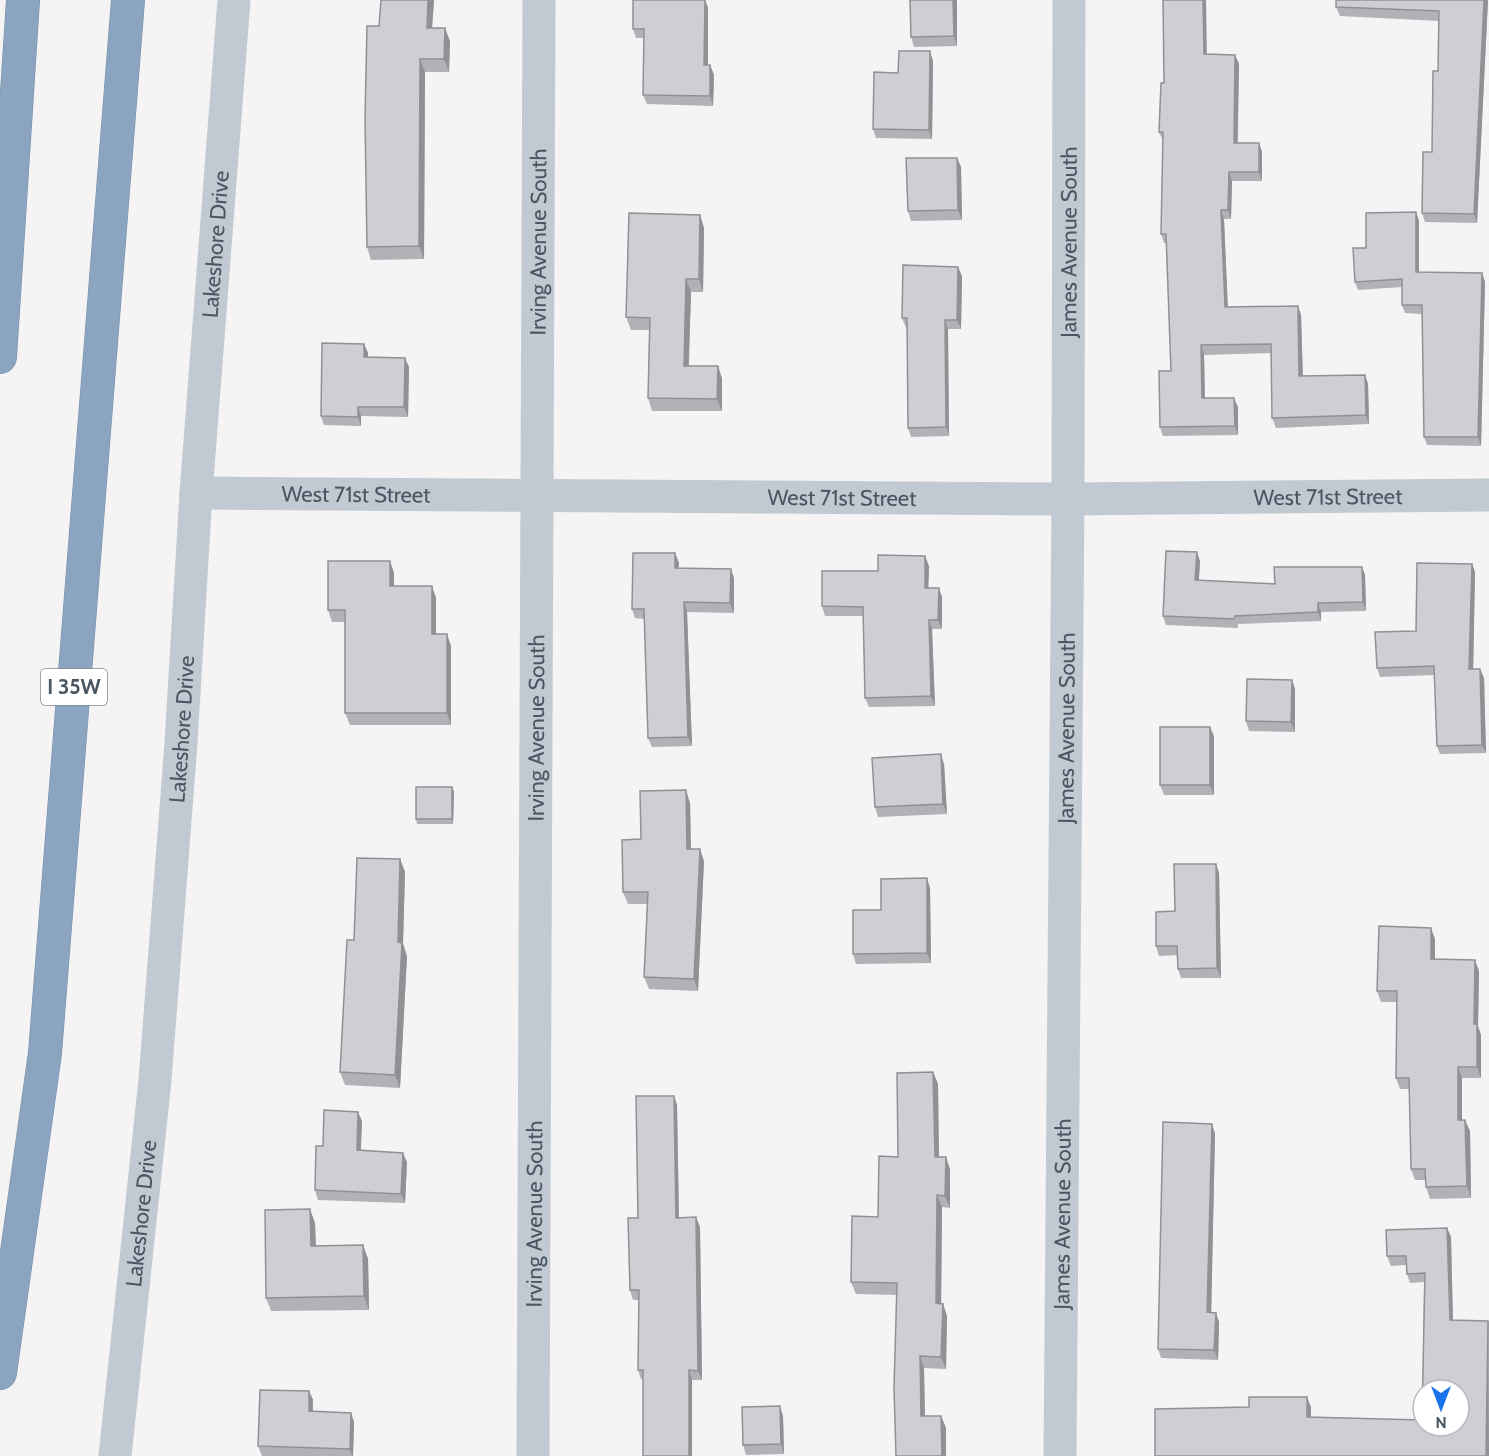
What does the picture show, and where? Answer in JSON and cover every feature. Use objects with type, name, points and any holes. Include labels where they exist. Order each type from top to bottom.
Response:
[{"type":"highway","points":[[0,357],[23,0]]},
{"type":"highway","name":"I 35W","points":[[0,1373],[45,1053],[128,0]]},
{"type":"street","name":"Lakeshore Drive","points":[[116,1456],[155,1080],[181,743],[196,493],[234,0]]},
{"type":"street","name":"Irving Avenue South","points":[[533,1456],[539,496],[539,0]]},
{"type":"street","name":"James Avenue South","points":[[1060,1456],[1068,499],[1069,0]]},
{"type":"street","name":"West 71st Street","points":[[196,493],[1068,499],[1489,495]]},
{"type":"building","points":[[381,0],[428,0],[427,28],[445,28],[444,59],[420,59],[419,246],[367,247],[365,119],[367,26],[379,26]]},
{"type":"building","points":[[633,0],[705,0],[704,65],[710,65],[710,96],[643,95],[644,29],[633,29]]},
{"type":"building","points":[[910,0],[953,0],[954,36],[911,37]]},
{"type":"building","points":[[1163,0],[1203,0],[1204,54],[1235,55],[1234,143],[1259,143],[1259,172],[1229,172],[1228,210],[1221,210],[1225,307],[1298,306],[1299,376],[1365,375],[1366,415],[1272,418],[1271,344],[1201,345],[1202,398],[1234,398],[1235,426],[1160,427],[1159,371],[1171,371],[1166,234],[1161,234],[1163,132],[1159,132],[1161,83],[1164,83]]},
{"type":"building","points":[[1336,0],[1484,0],[1474,214],[1422,213],[1423,152],[1432,152],[1433,71],[1438,71],[1439,11],[1336,7]]},
{"type":"building","points":[[899,51],[930,51],[929,130],[873,129],[874,72],[898,73]]},
{"type":"building","points":[[906,158],[957,158],[958,210],[908,211]]},
{"type":"building","points":[[1416,212],[1416,272],[1482,273],[1478,437],[1424,437],[1422,305],[1402,305],[1402,279],[1355,282],[1353,248],[1366,248],[1366,213]]},
{"type":"building","points":[[629,213],[700,215],[699,279],[686,279],[684,366],[718,366],[717,399],[648,398],[650,318],[626,317]]},
{"type":"building","points":[[903,265],[958,267],[957,320],[945,320],[946,427],[908,428],[907,318],[902,318]]},
{"type":"building","points":[[322,343],[364,344],[364,357],[405,358],[404,407],[358,407],[358,417],[321,416]]},
{"type":"building","points":[[1166,551],[1197,552],[1195,580],[1275,584],[1274,567],[1362,567],[1363,602],[1318,603],[1318,612],[1235,616],[1234,619],[1163,616]]},
{"type":"building","points":[[633,553],[675,553],[675,568],[731,569],[730,603],[684,602],[688,737],[648,738],[644,609],[632,609]]},
{"type":"building","points":[[878,555],[925,556],[925,588],[939,588],[938,620],[929,620],[931,696],[865,698],[863,607],[822,606],[822,571],[878,571]]},
{"type":"building","points":[[328,561],[390,561],[390,586],[432,586],[432,634],[447,634],[447,713],[345,713],[345,610],[328,610]]},
{"type":"building","points":[[1417,563],[1472,564],[1469,669],[1480,669],[1482,745],[1437,746],[1434,666],[1377,668],[1375,632],[1416,631]]},
{"type":"building","points":[[1247,679],[1292,680],[1291,722],[1246,721]]},
{"type":"building","points":[[1160,727],[1210,727],[1210,785],[1160,785]]},
{"type":"building","points":[[941,754],[943,804],[875,807],[872,758]]},
{"type":"building","points":[[416,787],[452,787],[452,819],[416,819]]},
{"type":"building","points":[[686,790],[687,849],[700,849],[694,979],[644,977],[648,892],[623,892],[622,840],[641,839],[640,791]]},
{"type":"building","points":[[357,858],[400,859],[398,942],[402,943],[395,1075],[340,1072],[347,940],[354,940]]},
{"type":"building","points":[[1174,864],[1216,864],[1217,968],[1178,969],[1177,946],[1156,946],[1156,912],[1175,911]]},
{"type":"building","points":[[927,878],[927,953],[853,954],[853,910],[881,910],[881,879]]},
{"type":"building","points":[[1379,926],[1431,928],[1431,959],[1475,960],[1474,1024],[1477,1024],[1477,1067],[1458,1067],[1458,1120],[1465,1120],[1467,1186],[1426,1187],[1425,1169],[1411,1169],[1409,1078],[1396,1078],[1397,991],[1377,991]]},
{"type":"building","points":[[933,1072],[935,1157],[946,1157],[945,1196],[937,1195],[936,1303],[943,1304],[941,1357],[920,1356],[921,1416],[941,1416],[942,1456],[896,1456],[894,1388],[897,1283],[851,1282],[852,1216],[878,1217],[879,1156],[898,1157],[897,1073]]},
{"type":"building","points":[[636,1096],[674,1096],[676,1218],[696,1217],[698,1371],[689,1370],[689,1456],[643,1456],[643,1370],[638,1370],[639,1290],[630,1290],[628,1218],[638,1218]]},
{"type":"building","points":[[324,1110],[358,1112],[357,1150],[403,1153],[401,1194],[315,1190],[316,1146],[323,1146]]},
{"type":"building","points":[[1163,1122],[1212,1124],[1207,1312],[1216,1313],[1214,1350],[1158,1349]]},
{"type":"building","points":[[310,1209],[311,1246],[363,1245],[364,1296],[266,1298],[265,1210]]},
{"type":"building","points":[[1447,1228],[1450,1320],[1488,1321],[1486,1456],[1155,1456],[1155,1409],[1249,1407],[1249,1397],[1307,1397],[1307,1417],[1411,1420],[1411,1438],[1471,1438],[1471,1378],[1423,1378],[1425,1273],[1407,1274],[1406,1256],[1387,1256],[1386,1230]]},
{"type":"building","points":[[260,1390],[309,1391],[309,1411],[351,1413],[350,1449],[258,1446]]},
{"type":"building","points":[[780,1406],[781,1444],[743,1445],[742,1407]]}]
